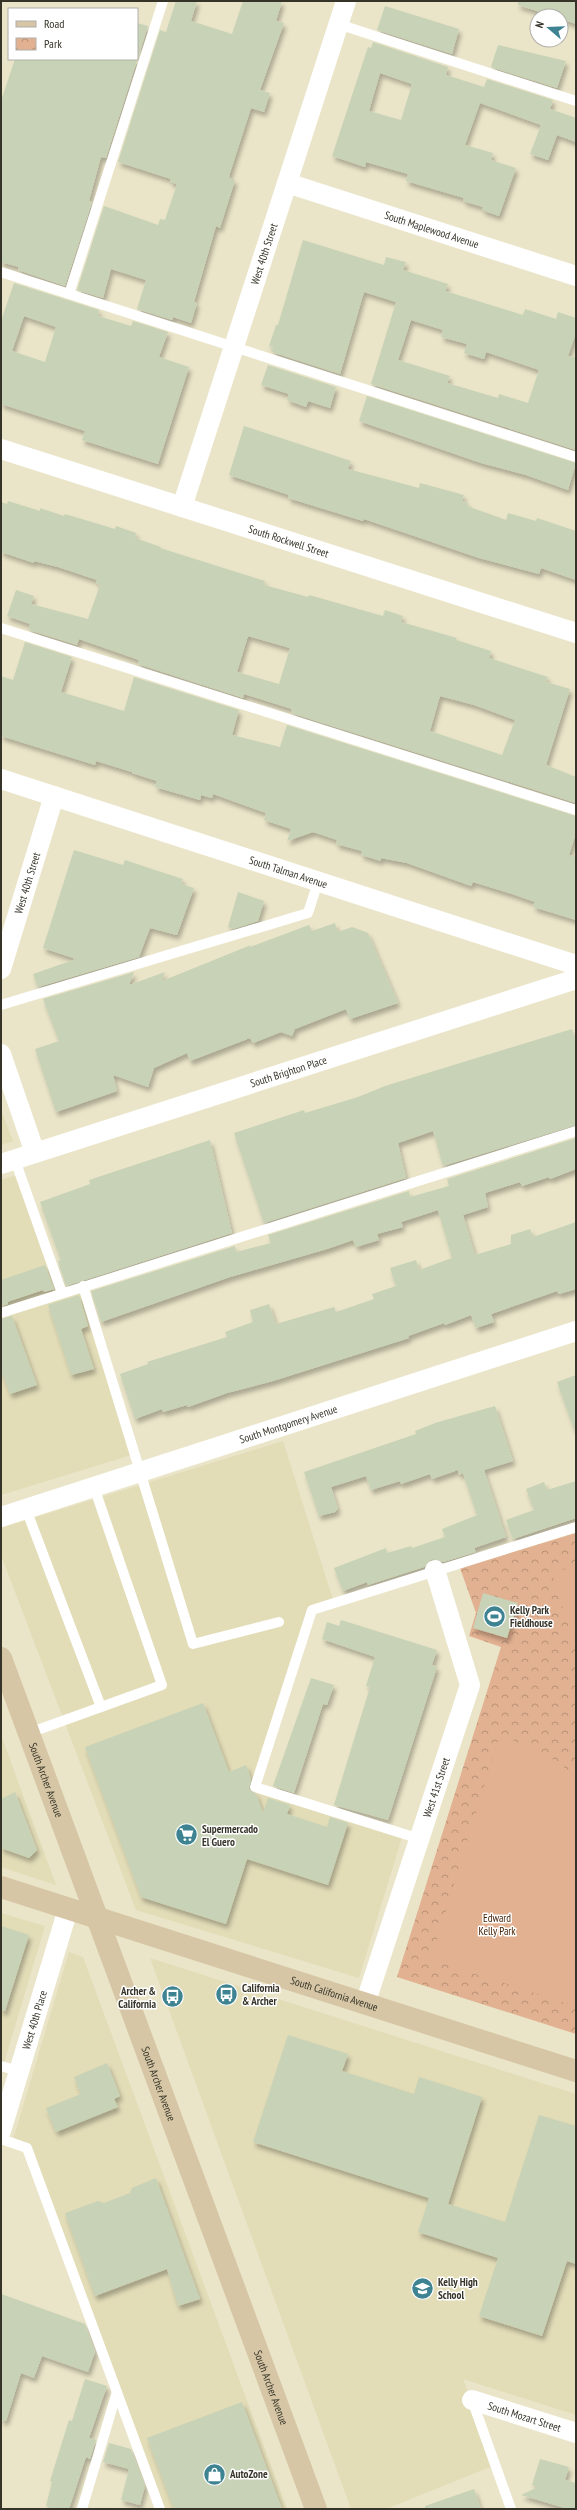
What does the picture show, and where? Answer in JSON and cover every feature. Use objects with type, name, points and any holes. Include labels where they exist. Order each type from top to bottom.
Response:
[{"type":"main road","name":"South Archer Avenue","points":[[1,1658],[316,2509]]},
{"type":"main road","name":"South California Avenue","points":[[1,1887],[576,2071]]},
{"type":"street","name":"West 40th Street","points":[[182,507],[346,1]]},
{"type":"street","name":"South Maplewood Avenue","points":[[287,183],[576,276]]},
{"type":"street","name":"South Rockwell Street","points":[[1,449],[576,633]]},
{"type":"street","name":"South Talman Avenue","points":[[1,779],[576,965]]},
{"type":"street","name":"West 40th Street","points":[[1,969],[54,796]]},
{"type":"street","name":"South Brighton Place","points":[[8,1162],[576,979]]},
{"type":"street","points":[[1,1054],[35,1153]]},
{"type":"street","name":"South Montgomery Avenue","points":[[1,1517],[576,1331]]},
{"type":"street","name":"West 41st Street","points":[[365,2004],[470,1685],[435,1570]]},
{"type":"street","name":"West 40th Place","points":[[1,2131],[10,2068],[68,1908]]},
{"type":"street","name":"South Mozart Street","points":[[472,2400],[576,2433]]},
{"type":"lane","points":[[69,294],[163,1]]},
{"type":"lane","points":[[338,24],[576,101]]},
{"type":"lane","points":[[1,272],[576,457]]},
{"type":"lane","points":[[1,628],[576,810]]},
{"type":"lane","points":[[1,1005],[308,913],[318,882]]},
{"type":"lane","points":[[1,1313],[576,1131]]},
{"type":"lane","points":[[8,1162],[62,1293]]},
{"type":"lane","points":[[83,1286],[193,1644],[279,1622]]},
{"type":"lane","points":[[29,1733],[162,1685],[94,1487]]},
{"type":"lane","points":[[26,1509],[101,1707]]},
{"type":"lane","points":[[420,1839],[255,1787],[312,1610],[435,1570],[576,1527]]},
{"type":"lane","points":[[1,2139],[27,2148],[160,2509]]},
{"type":"lane","points":[[82,2509],[117,2392]]},
{"type":"lane","points":[[472,2400],[511,2509]]},
{"type":"shaded area","points":[[1,1110],[13,1141],[1,1145]]},
{"type":"shaded area","points":[[20,1174],[62,1293],[83,1286],[135,1454],[1,1495],[1,1180]]},
{"type":"shaded area","points":[[283,1441],[334,1603],[312,1610],[255,1787],[403,1834],[359,1978],[136,1910],[1,1555],[1,1528]]},
{"type":"shaded area","points":[[1,1735],[56,1885],[1,1867]]},
{"type":"shaded area","points":[[1,1913],[45,1926],[3,2066],[1,2066]]},
{"type":"shaded area","points":[[69,1952],[83,1957],[287,2509],[160,2509],[27,2148],[12,2143]]},
{"type":"shaded area","name":"Kelly High School","points":[[150,1958],[576,2094],[576,2415],[463,2379],[495,2465],[386,2509],[351,2509]]},
{"type":"green space","name":"Edward Kelly Park","points":[[576,1533],[576,2034],[397,1977],[501,1647],[469,1636],[476,1613],[460,1568]]},
{"type":"green space","points":[[576,1566],[576,1650],[552,1573]]},
{"type":"green space","points":[[500,1734],[551,1758],[576,1776],[576,2006],[431,1960]]},
{"type":"building","points":[[176,1],[197,1],[191,21],[232,34],[243,1],[282,1],[276,21],[284,23],[260,90],[270,93],[264,112],[251,108],[230,173],[229,178],[235,180],[220,228],[216,226],[194,302],[197,303],[191,323],[173,317],[172,320],[137,309],[146,280],[111,269],[103,298],[77,290],[104,206],[158,225],[160,219],[165,220],[177,184],[170,182],[171,179],[118,162],[160,30],[166,32]]},
{"type":"building","points":[[518,1],[576,1],[576,24],[569,22],[569,8],[529,8],[518,5]]},
{"type":"building","points":[[385,6],[459,29],[452,54],[377,30]]},
{"type":"building","points":[[138,23],[148,26],[138,57]]},
{"type":"building","points":[[373,42],[448,67],[446,75],[484,87],[487,79],[553,100],[550,109],[576,118],[576,142],[557,135],[548,160],[530,154],[541,125],[480,103],[465,145],[493,153],[491,160],[516,168],[499,216],[482,210],[483,207],[463,201],[464,198],[406,181],[408,174],[366,162],[365,167],[332,156],[368,47],[371,48]],"holes":[[[380,73],[412,84],[401,120],[369,111]]]},
{"type":"building","points":[[498,45],[566,61],[557,88],[491,67]]},
{"type":"building","points":[[15,60],[137,60],[106,158],[101,157],[89,201],[92,202],[65,286],[18,270],[19,267],[1,262],[1,101]]},
{"type":"building","points":[[303,240],[384,265],[386,257],[406,262],[403,270],[448,284],[445,291],[523,315],[525,309],[556,319],[558,312],[576,318],[576,333],[568,356],[576,357],[576,450],[371,384],[396,302],[364,292],[340,374],[272,352],[273,347],[269,346],[276,325],[278,325]],"holes":[[[411,320],[443,330],[441,337],[467,344],[464,353],[484,359],[486,352],[539,370],[528,403],[499,394],[498,398],[447,383],[450,376],[398,360]]]},
{"type":"building","points":[[14,283],[99,310],[98,316],[131,326],[133,321],[168,332],[159,357],[189,367],[158,464],[82,440],[85,431],[1,404],[1,321]],"holes":[[[24,316],[56,327],[45,362],[12,351]]]},
{"type":"building","points":[[268,365],[336,387],[330,408],[308,401],[306,407],[287,400],[289,394],[261,385]]},
{"type":"building","points":[[367,396],[576,463],[568,490],[526,475],[481,463],[359,421]]},
{"type":"building","points":[[244,426],[351,461],[348,469],[419,488],[420,483],[464,495],[462,501],[468,503],[467,506],[506,520],[508,513],[536,521],[537,518],[576,531],[576,580],[541,568],[539,574],[479,558],[364,519],[363,521],[288,498],[289,495],[229,475]]},
{"type":"building","points":[[8,501],[40,511],[40,508],[64,516],[65,514],[115,529],[116,526],[136,533],[135,538],[161,547],[160,548],[265,581],[264,585],[308,597],[309,595],[383,616],[385,610],[403,616],[401,622],[457,638],[456,640],[491,651],[489,658],[548,677],[546,682],[570,689],[546,765],[576,777],[576,803],[291,713],[292,709],[244,694],[243,698],[138,664],[139,660],[79,639],[77,645],[29,630],[30,624],[7,616],[16,590],[34,596],[31,604],[88,619],[100,585],[96,583],[97,580],[58,567],[34,561],[34,563],[1,552],[1,502],[7,504]],"holes":[[[248,636],[290,648],[279,684],[237,672]],[[440,696],[474,705],[515,720],[502,755],[430,731]]]},
{"type":"building","points":[[25,642],[72,657],[61,692],[124,711],[134,677],[239,710],[232,735],[280,747],[287,725],[576,816],[576,833],[569,855],[576,857],[576,920],[533,907],[535,902],[473,882],[471,886],[407,863],[381,858],[381,861],[361,855],[362,851],[336,844],[337,840],[313,832],[287,841],[291,829],[264,820],[266,813],[213,794],[212,798],[201,795],[200,800],[155,787],[157,781],[132,772],[96,761],[95,765],[1,736],[1,676],[13,680]]},
{"type":"building","points":[[74,850],[123,865],[125,860],[183,879],[181,884],[194,888],[177,935],[150,928],[139,957],[38,987],[33,974],[76,959],[43,948]]},
{"type":"building","points":[[238,892],[264,901],[258,921],[233,929],[228,927]]},
{"type":"building","points":[[335,923],[338,932],[352,927],[368,933],[398,1003],[350,1019],[346,1009],[295,1029],[292,1036],[281,1032],[253,1043],[250,1038],[190,1061],[187,1053],[154,1068],[148,1087],[113,1075],[117,1091],[56,1112],[35,1049],[59,1041],[43,999],[134,972],[129,985],[165,972],[162,981],[251,945],[250,947],[309,925],[312,931]]},
{"type":"building","points":[[572,1029],[576,1040],[576,1125],[443,1166],[433,1131],[398,1143],[406,1178],[264,1223],[234,1133],[304,1110],[305,1113],[358,1097],[385,1086]]},
{"type":"building","points":[[576,1138],[576,1169],[550,1179],[549,1177],[522,1186],[520,1182],[485,1193],[488,1207],[463,1215],[475,1255],[511,1244],[511,1235],[530,1229],[533,1237],[576,1222],[576,1289],[559,1294],[557,1291],[491,1314],[494,1322],[476,1328],[471,1315],[445,1325],[444,1323],[408,1336],[409,1338],[273,1381],[227,1393],[188,1407],[187,1405],[163,1412],[162,1409],[135,1419],[120,1374],[148,1364],[147,1362],[227,1337],[225,1332],[253,1322],[250,1310],[269,1304],[276,1324],[334,1307],[336,1312],[374,1299],[372,1294],[396,1286],[390,1268],[416,1260],[419,1270],[452,1258],[438,1210],[401,1222],[403,1227],[377,1234],[379,1240],[356,1247],[353,1240],[230,1277],[101,1322],[91,1291],[235,1246],[236,1252],[271,1243],[268,1235],[409,1191],[410,1197],[449,1186],[447,1179]]},
{"type":"building","points":[[210,1140],[232,1233],[66,1286],[58,1261],[61,1260],[40,1202],[90,1184],[89,1180]]},
{"type":"building","points":[[45,1265],[54,1289],[44,1292],[43,1290],[7,1302],[8,1304],[1,1306],[1,1280]]},
{"type":"building","points":[[79,1295],[88,1326],[81,1329],[94,1369],[71,1375],[48,1305]]},
{"type":"building","points":[[12,1316],[37,1385],[10,1394],[1,1370],[1,1319]]},
{"type":"building","points":[[576,1375],[576,1429],[574,1429],[557,1382]]},
{"type":"building","points":[[495,1406],[513,1461],[484,1470],[506,1537],[474,1548],[476,1552],[443,1562],[432,1559],[424,1567],[368,1585],[367,1582],[343,1591],[334,1568],[386,1548],[387,1553],[411,1546],[412,1548],[445,1537],[442,1529],[477,1515],[463,1473],[459,1475],[458,1470],[432,1479],[430,1474],[401,1484],[400,1481],[371,1490],[366,1476],[331,1487],[338,1509],[335,1512],[319,1516],[304,1472],[416,1434],[415,1431],[435,1423]]},
{"type":"building","points":[[576,1481],[576,1518],[513,1539],[506,1520],[534,1510],[526,1489],[544,1482],[547,1490]]},
{"type":"building","name":"Kelly Park Fieldhouse","points":[[483,1593],[518,1603],[507,1638],[473,1628]]},
{"type":"building","points":[[341,1620],[437,1650],[432,1665],[437,1667],[388,1820],[334,1805],[370,1687],[366,1686],[375,1657],[322,1639],[327,1622],[339,1626]]},
{"type":"building","points":[[311,1678],[334,1685],[327,1705],[323,1704],[294,1793],[273,1786]]},
{"type":"building","name":"Supermercado El Guero","points":[[203,1703],[229,1772],[246,1765],[251,1779],[249,1789],[256,1794],[263,1813],[268,1798],[290,1805],[287,1814],[327,1827],[330,1817],[348,1823],[328,1885],[247,1859],[226,1924],[141,1897],[85,1747]]},
{"type":"building","points":[[15,1792],[37,1850],[29,1858],[1,1848],[1,1799]]},
{"type":"building","points":[[1,1926],[29,1935],[5,2011],[1,2011]]},
{"type":"building","name":"Kelly High School","points":[[288,2035],[348,2054],[342,2071],[414,2094],[419,2077],[482,2097],[448,2204],[505,2222],[539,2115],[576,2126],[576,2264],[567,2261],[542,2336],[479,2316],[498,2258],[418,2232],[429,2198],[253,2142]]},
{"type":"building","points":[[107,2063],[120,2096],[114,2099],[118,2107],[56,2132],[46,2108],[81,2094],[74,2077]]},
{"type":"building","points":[[156,2178],[200,2299],[178,2306],[167,2269],[95,2296],[65,2213],[98,2201],[104,2203],[130,2193],[132,2188]]},
{"type":"building","points":[[1,2294],[85,2324],[95,2352],[88,2372],[42,2356],[34,2378],[21,2373],[6,2421],[1,2420]]},
{"type":"building","points":[[85,2379],[107,2386],[89,2438],[96,2440],[90,2459],[86,2457],[69,2509],[55,2509],[46,2506],[52,2482],[50,2481],[69,2420],[72,2421]]},
{"type":"building","name":"AutoZone","points":[[242,2402],[282,2509],[174,2509],[147,2438]]},
{"type":"building","points":[[109,2443],[131,2449],[145,2486],[140,2505],[121,2500],[129,2469],[103,2462]]},
{"type":"building","points":[[540,2459],[569,2467],[565,2480],[576,2483],[576,2509],[568,2509],[521,2495],[538,2487],[532,2485]]},
{"type":"building","points":[[474,2489],[481,2509],[425,2509],[425,2506]]},
{"type":"place","name":"Kelly Park Fieldhouse","points":[[495,1616]]},
{"type":"place","name":"Supermercado El Guero","points":[[187,1835]]},
{"type":"place","name":"California & Archer","points":[[226,1994]]},
{"type":"place","name":"Archer & California","points":[[172,1997]]},
{"type":"place","name":"Kelly High School","points":[[423,2288]]},
{"type":"place","name":"AutoZone","points":[[215,2474]]}]
